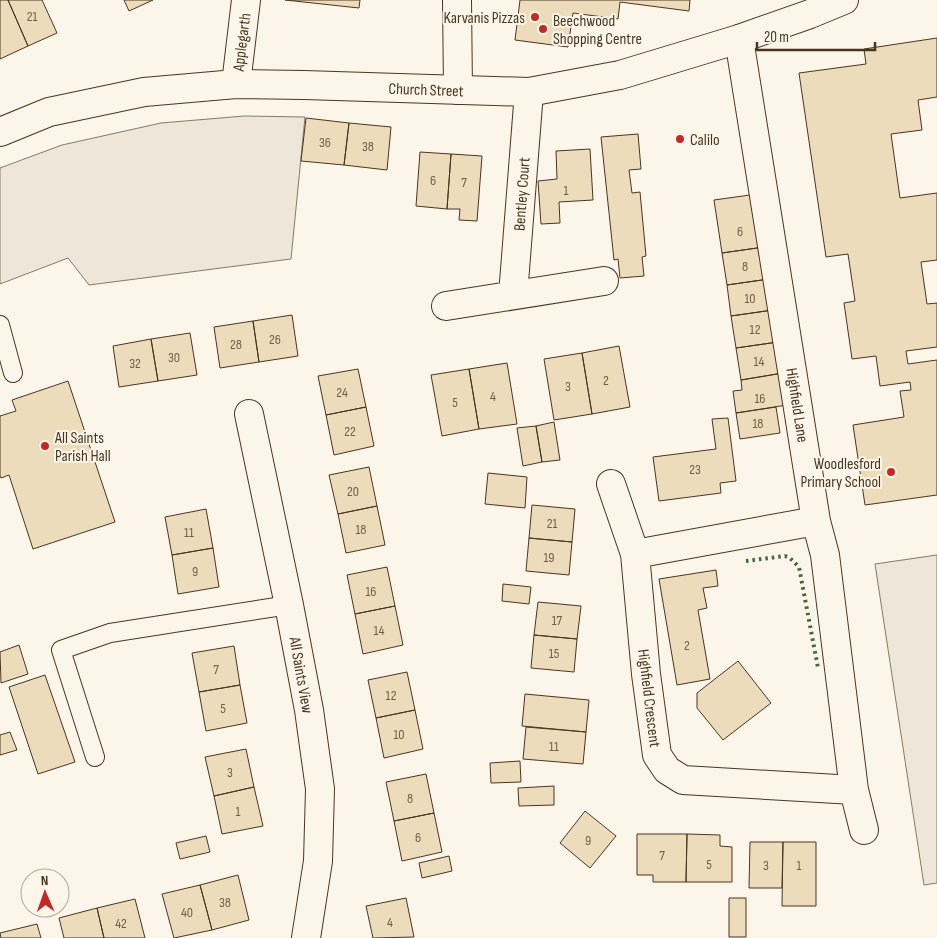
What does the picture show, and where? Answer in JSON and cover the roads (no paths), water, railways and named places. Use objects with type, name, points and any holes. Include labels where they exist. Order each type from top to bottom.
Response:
[{"type":"street","name":"Applegarth","points":[[236,84],[246,0]]},
{"type":"street","points":[[457,0],[458,90]]},
{"type":"street","name":"Church Street","points":[[0,132],[49,112],[144,92],[236,84],[304,84],[529,92],[620,76],[740,39],[844,0]]},
{"type":"street","name":"Highfield Lane","points":[[740,39],[816,521],[825,555],[854,790],[864,830]]},
{"type":"street","name":"Bentley Court","points":[[513,295],[529,92]]},
{"type":"street","points":[[446,306],[604,281]]},
{"type":"street","name":"All Saints View","points":[[249,414],[309,710],[320,789],[318,861],[306,938]]},
{"type":"street","name":"Highfield Crescent","points":[[611,484],[635,554],[646,674],[657,755],[667,770],[683,780],[854,790]]},
{"type":"street","points":[[635,554],[816,521]]},
{"type":"lane","points":[[0,326],[13,374]]},
{"type":"lane","points":[[95,757],[61,650],[110,633],[289,605]]},
{"type":"place","name":"Karvanis Pizzas","points":[[535,17]]},
{"type":"place","name":"Beechwood Shopping Centre","points":[[543,29]]},
{"type":"place","name":"Calilo","points":[[680,139]]},
{"type":"place","name":"All Saints Parish Hall","points":[[45,446]]},
{"type":"place","name":"Woodlesford Primary School","points":[[891,472]]}]
